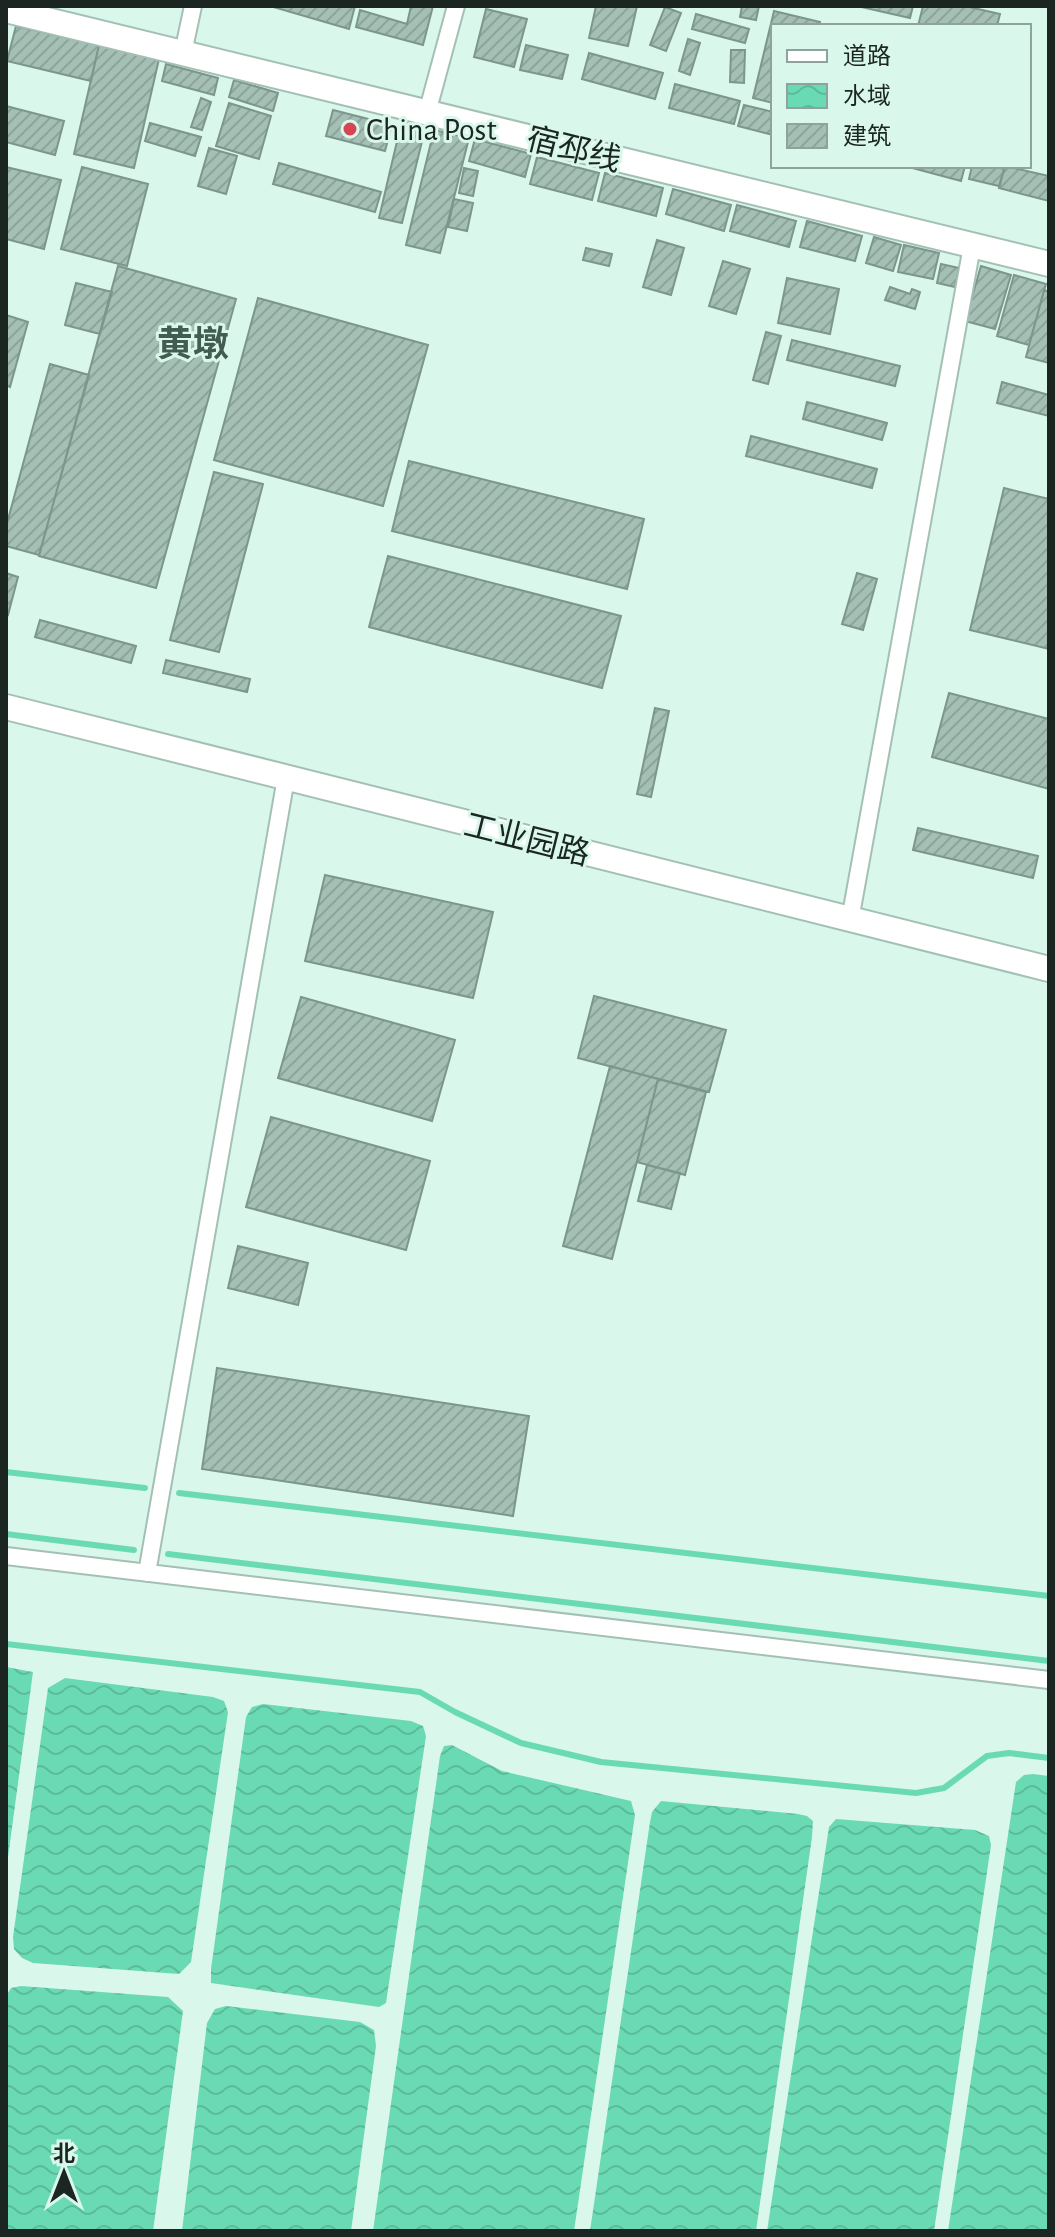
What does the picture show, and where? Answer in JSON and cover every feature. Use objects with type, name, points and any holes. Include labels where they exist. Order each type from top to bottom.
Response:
[{"type":"street","points":[[183,53],[193,6]]},
{"type":"street","points":[[427,113],[456,6]]},
{"type":"street","name":"宿邳线","points":[[6,10],[1049,264]]},
{"type":"street","points":[[850,920],[972,246]]},
{"type":"street","name":"工业园路","points":[[6,707],[1049,969]]},
{"type":"street","points":[[147,1573],[286,778]]},
{"type":"street","points":[[6,1556],[1049,1680]]},
{"type":"water","points":[[6,1667],[33,1672],[6,1872]]},
{"type":"water","points":[[65,1678],[224,1701],[228,1712],[191,1962],[179,1974],[33,1963],[22,1958],[14,1949],[13,1937],[48,1688]]},
{"type":"water","points":[[263,1704],[411,1721],[423,1726],[426,1736],[386,2003],[379,2007],[211,1983],[246,1717],[252,1707]]},
{"type":"water","points":[[452,1745],[502,1771],[631,1801],[635,1815],[574,2231],[373,2231],[440,1756],[444,1746]]},
{"type":"water","points":[[1024,1775],[1049,1776],[1049,2231],[948,2231],[1016,1782]]},
{"type":"water","points":[[661,1801],[798,1814],[813,1821],[756,2231],[590,2231],[650,1822],[652,1812]]},
{"type":"water","points":[[836,1819],[975,1830],[989,1836],[991,1845],[934,2231],[767,2231],[829,1827]]},
{"type":"water","points":[[21,1986],[168,1997],[183,2011],[153,2231],[6,2231],[6,1996],[11,1988]]},
{"type":"water","points":[[226,2006],[360,2022],[374,2030],[376,2046],[351,2231],[182,2231],[207,2023],[215,2009]]},
{"type":"building","points":[[270,6],[355,6],[349,29]]},
{"type":"building","points":[[411,6],[433,6],[423,45],[356,27],[360,10],[407,24]]},
{"type":"building","points":[[596,6],[637,6],[628,46],[589,38]]},
{"type":"building","points":[[742,6],[759,6],[756,20],[740,17]]},
{"type":"building","points":[[857,6],[913,6],[910,18]]},
{"type":"building","points":[[923,6],[965,6],[1000,14],[998,24],[918,24]]},
{"type":"building","points":[[665,7],[681,13],[666,51],[650,45]]},
{"type":"building","points":[[486,9],[527,19],[514,67],[474,57]]},
{"type":"building","points":[[774,11],[820,22],[771,24],[771,102],[753,98]]},
{"type":"building","points":[[696,14],[749,29],[745,43],[692,29]]},
{"type":"building","points":[[16,26],[99,45],[91,81],[7,61]]},
{"type":"building","points":[[688,39],[700,43],[690,75],[679,71]]},
{"type":"building","points":[[99,45],[159,59],[134,168],[74,154]]},
{"type":"building","points":[[526,45],[568,55],[562,79],[520,70]]},
{"type":"building","points":[[731,50],[745,50],[744,83],[730,82]]},
{"type":"building","points":[[589,53],[663,73],[655,99],[582,79]]},
{"type":"building","points":[[166,64],[218,78],[214,95],[162,81]]},
{"type":"building","points":[[234,80],[278,93],[273,111],[229,97]]},
{"type":"building","points":[[675,84],[740,101],[734,124],[669,108]]},
{"type":"building","points":[[201,98],[211,102],[202,130],[191,127]]},
{"type":"building","points":[[229,103],[271,116],[259,159],[216,146]]},
{"type":"building","points":[[744,105],[771,112],[771,134],[738,126]]},
{"type":"building","points":[[6,106],[64,121],[55,155],[6,142]]},
{"type":"building","points":[[333,110],[392,125],[385,151],[326,136]]},
{"type":"building","points":[[402,120],[426,125],[402,223],[379,218]]},
{"type":"building","points":[[150,123],[201,137],[195,156],[145,141]]},
{"type":"building","points":[[434,130],[469,138],[440,253],[406,245]]},
{"type":"building","points":[[475,139],[531,154],[525,177],[469,161]]},
{"type":"building","points":[[209,148],[237,156],[226,194],[198,186]]},
{"type":"building","points":[[537,157],[599,173],[592,200],[530,184]]},
{"type":"building","points":[[279,163],[381,192],[375,212],[273,184]]},
{"type":"building","points":[[6,167],[61,180],[44,249],[6,239]]},
{"type":"building","points":[[82,167],[148,184],[127,266],[61,249]]},
{"type":"building","points":[[464,168],[478,171],[473,196],[459,193]]},
{"type":"building","points":[[912,168],[964,168],[961,181]]},
{"type":"building","points":[[972,168],[1004,169],[999,186],[969,179]]},
{"type":"building","points":[[1004,168],[1049,176],[1049,201],[999,188]]},
{"type":"building","points":[[605,173],[663,188],[656,216],[598,201]]},
{"type":"building","points":[[673,189],[731,205],[724,231],[666,214]]},
{"type":"building","points":[[454,199],[473,203],[467,231],[448,227]]},
{"type":"building","points":[[737,205],[796,221],[789,247],[730,231]]},
{"type":"building","points":[[807,221],[862,236],[855,261],[800,247]]},
{"type":"building","points":[[874,237],[901,245],[893,271],[866,263]]},
{"type":"building","points":[[657,240],[684,248],[671,295],[643,287]]},
{"type":"building","points":[[904,245],[939,253],[933,279],[898,272]]},
{"type":"building","points":[[586,248],[612,254],[609,266],[583,260]]},
{"type":"building","points":[[723,261],[750,269],[736,314],[709,306]]},
{"type":"building","points":[[941,264],[959,268],[955,287],[937,283]]},
{"type":"building","points":[[118,266],[236,299],[156,588],[39,556]]},
{"type":"building","points":[[981,266],[1011,275],[995,329],[965,321]]},
{"type":"building","points":[[1014,275],[1046,284],[1029,345],[997,336]]},
{"type":"building","points":[[787,278],[839,289],[830,334],[778,323]]},
{"type":"building","points":[[76,283],[112,292],[100,334],[65,325]]},
{"type":"building","points":[[890,287],[910,294],[912,289],[920,292],[915,309],[885,300]]},
{"type":"building","points":[[1044,290],[1049,292],[1049,363],[1026,357]]},
{"type":"building","points":[[258,298],[428,345],[383,506],[214,460]]},
{"type":"building","points":[[6,315],[28,322],[10,387],[6,385]]},
{"type":"building","points":[[766,332],[781,336],[768,384],[753,380]]},
{"type":"building","points":[[792,340],[900,366],[895,386],[787,360]]},
{"type":"building","points":[[50,364],[89,375],[39,555],[6,546],[6,527]]},
{"type":"building","points":[[1002,382],[1049,395],[1049,416],[997,403]]},
{"type":"building","points":[[807,402],[887,423],[882,440],[803,419]]},
{"type":"building","points":[[751,436],[877,469],[872,488],[746,456]]},
{"type":"building","points":[[409,461],[644,519],[627,589],[392,531]]},
{"type":"building","points":[[214,472],[263,484],[219,652],[170,640]]},
{"type":"building","points":[[1004,488],[1049,499],[1049,649],[970,630]]},
{"type":"building","points":[[388,556],[621,616],[602,688],[369,627]]},
{"type":"building","points":[[6,573],[18,577],[8,615],[6,614]]},
{"type":"building","points":[[857,573],[877,579],[863,630],[842,624]]},
{"type":"building","points":[[40,620],[136,646],[131,663],[35,637]]},
{"type":"building","points":[[166,660],[250,679],[247,692],[163,673]]},
{"type":"building","points":[[949,693],[1049,719],[1049,789],[932,757]]},
{"type":"building","points":[[655,708],[669,711],[651,797],[637,794]]},
{"type":"building","points":[[918,828],[1038,856],[1033,878],[913,850]]},
{"type":"building","points":[[325,875],[493,912],[473,998],[305,961]]},
{"type":"building","points":[[594,996],[726,1030],[709,1092],[578,1058]]},
{"type":"building","points":[[301,997],[455,1040],[432,1121],[278,1078]]},
{"type":"building","points":[[610,1066],[658,1079],[612,1259],[563,1246]]},
{"type":"building","points":[[658,1079],[706,1092],[685,1175],[637,1162]]},
{"type":"building","points":[[271,1117],[430,1161],[406,1250],[246,1207]]},
{"type":"building","points":[[647,1165],[680,1173],[671,1209],[638,1201]]},
{"type":"building","points":[[238,1246],[308,1263],[298,1305],[228,1288]]},
{"type":"building","points":[[217,1368],[529,1416],[513,1516],[202,1469]]},
{"type":"waterway","points":[[6,1472],[145,1488]]},
{"type":"waterway","points":[[179,1493],[1049,1596]]},
{"type":"waterway","points":[[6,1534],[134,1550]]},
{"type":"waterway","points":[[168,1554],[1049,1661]]},
{"type":"waterway","points":[[6,1644],[420,1692],[521,1743],[601,1762],[916,1793],[944,1788],[987,1756],[1009,1753],[1049,1758]]},
{"type":"place","name":"China Post","points":[[350,129]]},
{"type":"district","name":"黄墩","points":[[193,343]]}]
